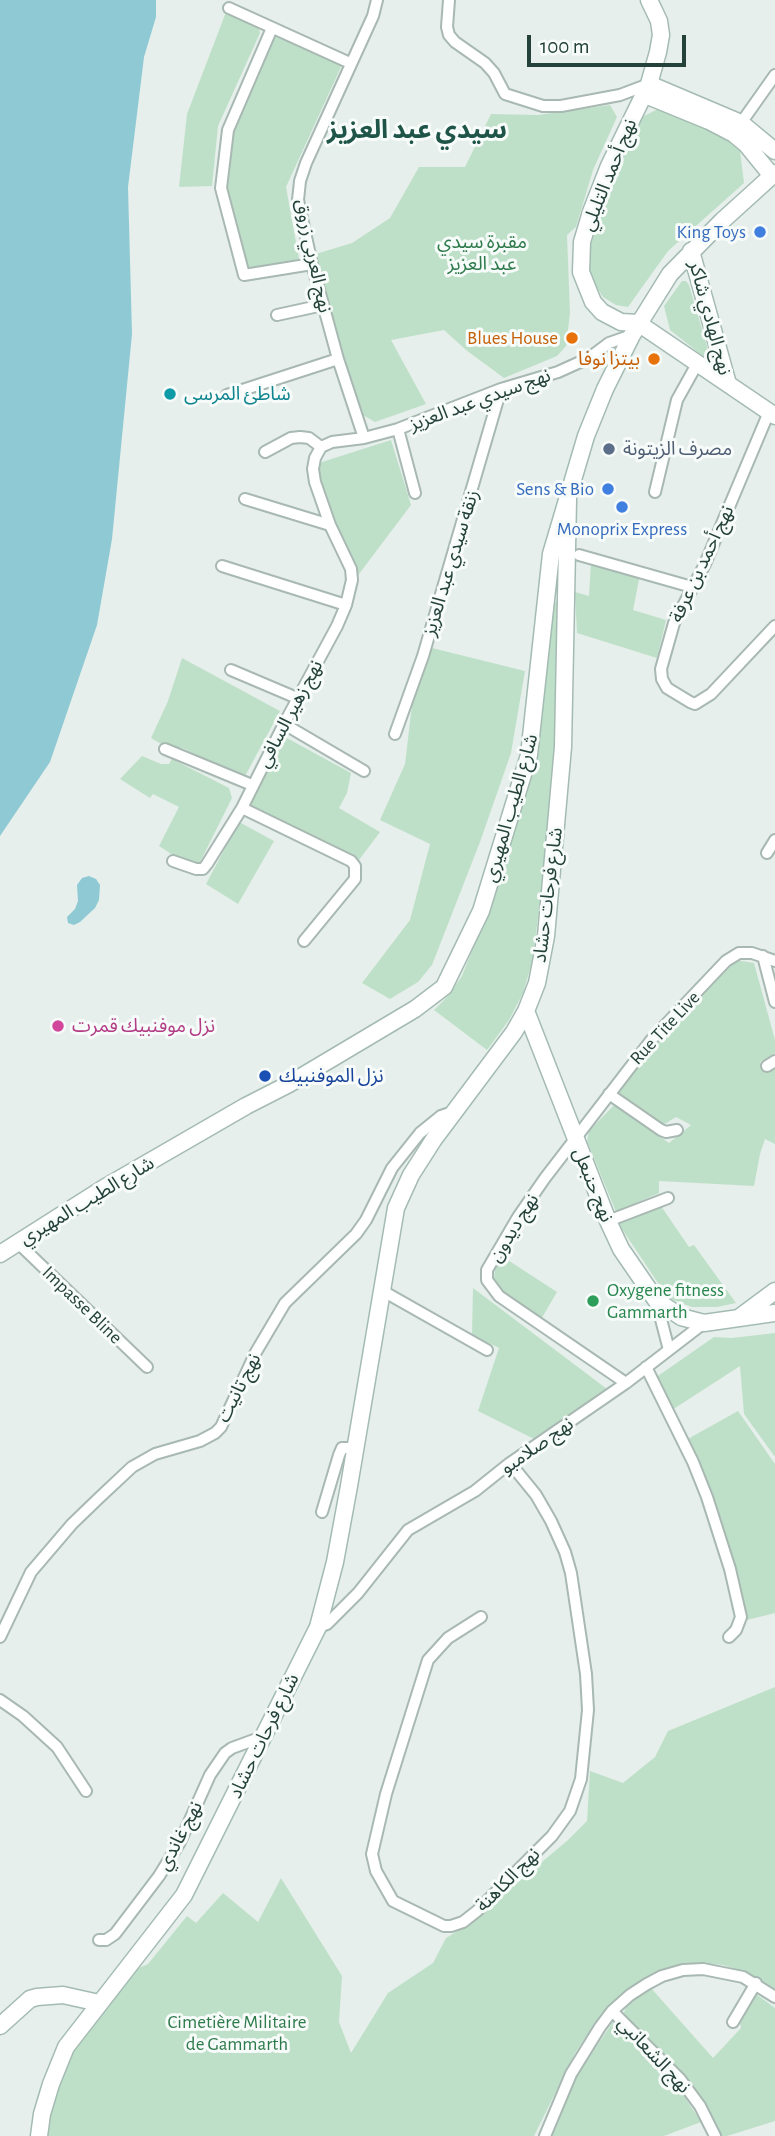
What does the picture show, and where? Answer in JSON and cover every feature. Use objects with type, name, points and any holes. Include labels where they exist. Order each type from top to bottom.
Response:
[{"type":"street","name":"نهج العربي زروق","points":[[364,438],[323,305],[298,200],[300,181],[373,16],[377,0]]},
{"type":"street","points":[[449,0],[449,35],[485,63],[494,73],[505,94],[543,106],[561,106],[643,89],[741,123],[775,150]]},
{"type":"street","name":"نهج أحمد التليلي","points":[[635,329],[602,312],[586,287],[581,272],[581,256],[582,242],[591,212],[659,52],[659,22],[649,0]]},
{"type":"street","points":[[229,8],[350,63]]},
{"type":"street","points":[[272,28],[228,130],[221,188],[244,275],[312,264]]},
{"type":"street","points":[[741,123],[775,75]]},
{"type":"street","points":[[643,89],[734,134],[774,174]]},
{"type":"street","name":"شارع الطيب المهيري","points":[[0,1254],[104,1188],[289,1084],[415,1009],[444,987],[481,911],[529,755],[551,554],[586,436],[635,329],[670,274],[774,174]]},
{"type":"street","name":"نهج الهادي شاكر","points":[[691,251],[728,384]]},
{"type":"street","points":[[277,315],[323,305]]},
{"type":"street","name":"نهج الهادي شاكر","points":[[635,329],[697,364],[772,414]]},
{"type":"street","name":"نهج سيدي عبد العزيز","points":[[321,447],[332,442],[364,438],[398,429],[502,389],[573,366],[635,329]]},
{"type":"street","points":[[227,395],[338,359]]},
{"type":"street","points":[[655,492],[677,400],[697,364]]},
{"type":"street","name":"زنقة سيدي عبد العزيز","points":[[395,734],[423,656],[502,389]]},
{"type":"street","name":"نهج أحمد بن عرفة","points":[[772,414],[705,565],[674,623],[661,670],[662,679],[667,688],[695,704],[711,694],[775,626]]},
{"type":"street","points":[[398,429],[415,493]]},
{"type":"street","points":[[265,452],[291,438],[300,437],[309,438],[321,447]]},
{"type":"street","name":"نهج زهير السافي","points":[[173,861],[203,869],[242,808],[346,605],[352,580],[351,569],[330,525],[315,482],[313,469],[321,447]]},
{"type":"street","points":[[246,499],[330,525]]},
{"type":"street","name":"شارع فرحات حشاد","points":[[39,2136],[42,2114],[56,2069],[75,2033],[184,1895],[318,1627],[335,1562],[357,1448],[392,1225],[401,1196],[435,1139],[514,1031],[537,984],[553,866],[563,747],[568,499]]},
{"type":"street","points":[[579,555],[692,587]]},
{"type":"street","points":[[222,566],[346,605]]},
{"type":"street","points":[[545,605],[565,575]]},
{"type":"street","points":[[231,670],[297,698]]},
{"type":"street","points":[[284,723],[364,771]]},
{"type":"street","points":[[165,749],[252,785]]},
{"type":"street","points":[[242,808],[351,861],[355,866],[355,878],[304,941]]},
{"type":"street","points":[[768,853],[775,840]]},
{"type":"street","name":"Rue Tite Live","points":[[574,1139],[652,1039],[726,961],[739,953],[763,956],[775,961]]},
{"type":"street","points":[[763,956],[775,1002]]},
{"type":"street","name":"نهج حنبعل","points":[[526,1011],[574,1139],[621,1249],[656,1300],[681,1317],[704,1323]]},
{"type":"street","points":[[609,1094],[661,1130],[677,1130]]},
{"type":"street","name":"نهج تانيت","points":[[0,1637],[32,1572],[82,1515],[132,1467],[155,1454],[200,1441],[220,1427],[256,1352],[285,1303],[356,1234],[392,1168],[420,1133],[441,1116],[456,1111]]},
{"type":"street","name":"نهج ديدون","points":[[574,1139],[518,1217],[487,1270],[487,1280],[499,1296],[626,1383]]},
{"type":"street","points":[[608,1221],[668,1198]]},
{"type":"street","name":"Impasse Bline","points":[[18,1243],[147,1367]]},
{"type":"street","points":[[381,1290],[487,1350]]},
{"type":"street","points":[[736,1320],[775,1291]]},
{"type":"street","points":[[656,1300],[669,1350]]},
{"type":"street","points":[[704,1323],[775,1313]]},
{"type":"street","name":"نهج صلامبو","points":[[318,1627],[327,1625],[358,1593],[408,1530],[467,1496],[626,1383],[704,1323]]},
{"type":"street","points":[[646,1367],[708,1497],[730,1569],[741,1617],[736,1630],[729,1637]]},
{"type":"street","points":[[322,1512],[342,1448],[357,1448]]},
{"type":"street","name":"نهج الكاهنة","points":[[481,1617],[448,1638],[428,1660],[386,1794],[372,1854],[376,1871],[393,1901],[444,1926],[463,1922],[477,1911],[552,1836],[570,1811],[581,1779],[588,1710],[586,1674],[571,1573],[551,1521],[536,1495],[510,1463]]},
{"type":"street","points":[[0,1700],[23,1716],[57,1747],[86,1791]]},
{"type":"street","name":"نهج غاندي","points":[[99,1940],[106,1940],[115,1934],[159,1876],[180,1842],[210,1775],[225,1754],[232,1748],[262,1737]]},
{"type":"street","points":[[545,2136],[571,2074],[612,2011],[647,1984],[683,1970],[703,1969],[743,1977],[775,1997]]},
{"type":"street","points":[[733,2022],[756,1983]]},
{"type":"street","points":[[0,2026],[30,1999],[37,1997],[63,1995],[99,2003]]},
{"type":"street","name":"نهج الشعانبي","points":[[612,2011],[680,2079],[700,2106],[715,2136]]},
{"type":"green space","points":[[226,12],[258,26],[260,33],[218,126],[212,186],[179,187],[187,114]]},
{"type":"green space","points":[[279,34],[339,63],[341,67],[286,187],[299,259],[248,269],[227,188],[234,132],[273,36]]},
{"type":"green space","name":"مقبرة سيدي عبد العزيز","points":[[610,105],[617,117],[593,170],[576,227],[567,235],[570,313],[566,346],[557,356],[504,378],[444,330],[391,340],[426,404],[375,422],[361,414],[331,316],[316,254],[352,243],[390,218],[419,167],[465,167],[491,114],[538,115]]},
{"type":"green space","points":[[658,109],[671,111],[733,142],[740,151],[744,183],[668,251],[628,307],[616,305],[603,297],[594,283],[588,267],[589,251],[606,196],[636,120]]},
{"type":"green space","points":[[682,281],[689,285],[711,360],[670,330],[664,306]]},
{"type":"green space","points":[[391,440],[411,505],[356,578],[316,474],[322,462]]},
{"type":"green space","points":[[591,562],[640,575],[633,610],[666,620],[657,658],[577,633],[575,592],[589,596]]},
{"type":"green space","points":[[560,597],[559,740],[533,959],[523,993],[509,1020],[487,1050],[434,1010],[462,976],[496,890],[535,757],[552,607]]},
{"type":"green space","points":[[432,648],[525,671],[511,753],[432,965],[418,982],[390,999],[362,983],[410,920],[430,844],[380,820],[405,764],[412,705]]},
{"type":"green space","points":[[182,658],[280,711],[243,780],[183,748],[173,751],[151,738],[168,701]]},
{"type":"green space","points":[[285,737],[351,773],[347,793],[339,808],[380,832],[353,868],[246,808]]},
{"type":"green space","points":[[142,756],[161,764],[169,764],[172,759],[229,788],[232,798],[199,864],[191,867],[159,846],[179,807],[153,794],[150,798],[120,779]]},
{"type":"green space","points":[[239,822],[274,841],[238,904],[206,884]]},
{"type":"green space","points":[[736,960],[754,963],[775,1040],[775,1053],[760,1062],[767,1073],[775,1069],[775,1144],[765,1139],[754,1186],[659,1181],[659,1193],[616,1212],[587,1141],[589,1131],[614,1105],[669,1143],[691,1125],[676,1117],[663,1125],[616,1093],[651,1049]]},
{"type":"green space","points":[[661,1206],[689,1247],[694,1245],[736,1303],[717,1307],[692,1307],[668,1298],[618,1223]]},
{"type":"green space","points":[[500,1255],[557,1292],[540,1321],[497,1289],[494,1280]]},
{"type":"green space","points":[[473,1288],[607,1389],[534,1439],[478,1411],[499,1348],[472,1335]]},
{"type":"green space","points":[[775,1333],[775,1457],[744,1414],[740,1366],[672,1410],[655,1378],[714,1337],[732,1338]]},
{"type":"green space","points":[[738,1411],[775,1464],[775,1613],[747,1620],[736,1579],[686,1440]]},
{"type":"green space","name":"Cimetière Militaire de Gammarth","points":[[775,1687],[775,1991],[743,1971],[703,1963],[667,1968],[636,1983],[601,2014],[575,2053],[534,2136],[46,2136],[46,2125],[65,2065],[89,2024],[130,1972],[148,1964],[187,1916],[196,1923],[223,1893],[258,1922],[281,1878],[342,1976],[339,2022],[351,2053],[388,1993],[433,1963],[446,1938],[466,1926],[587,1821],[590,1771],[623,1783],[655,1757],[668,1731]]},
{"type":"green space","points":[[651,1988],[713,2058],[741,2028],[739,2018],[756,1994],[775,2008],[775,2121],[727,2136],[717,2136],[703,2104],[623,2015],[627,2005]]},
{"type":"green space","points":[[613,2022],[675,2082],[701,2122],[664,2136],[551,2136],[573,2080]]},
{"type":"water","points":[[0,0],[156,0],[156,17],[144,57],[128,187],[132,334],[112,539],[97,625],[50,762],[0,836]]},
{"type":"water","points":[[89,876],[96,879],[100,885],[99,900],[95,908],[80,922],[74,925],[68,923],[67,917],[78,901],[77,885],[82,878]]},
{"type":"place","name":"King Toys","points":[[760,232]]},
{"type":"place","name":"Blues House","points":[[572,338]]},
{"type":"place","name":"بيتزا نوفا","points":[[654,359]]},
{"type":"place","name":"شاطئ المرسى","points":[[170,394]]},
{"type":"place","name":"مصرف الزيتونة","points":[[609,449]]},
{"type":"place","name":"Sens & Bio","points":[[608,489]]},
{"type":"place","name":"Monoprix Express","points":[[622,507]]},
{"type":"place","name":"نزل موفنبيك قمرت","points":[[58,1026]]},
{"type":"place","name":"نزل الموفنبيك","points":[[265,1076]]},
{"type":"place","name":"Oxygene fitness Gammarth","points":[[593,1301]]},
{"type":"district","name":"سيدي عبد العزيز","points":[[417,130]]}]
